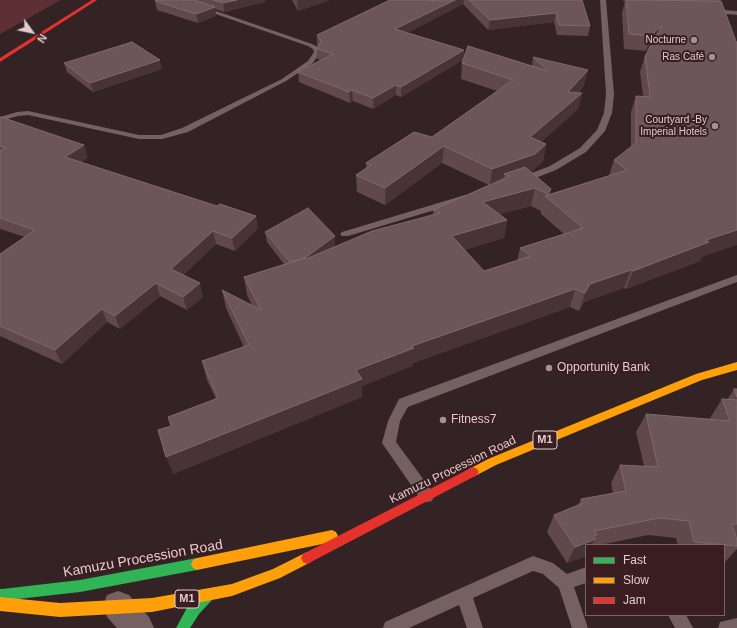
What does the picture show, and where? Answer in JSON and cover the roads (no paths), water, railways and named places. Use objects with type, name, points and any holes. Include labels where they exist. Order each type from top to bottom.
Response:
[{"type":"main road","points":[[0,60],[95,0]]},
{"type":"main road","name":"Kamuzu Procession Road","points":[[0,604],[128,617],[152,605],[232,590],[276,574],[360,529],[492,462],[699,377],[737,366]]},
{"type":"main road","name":"Kamuzu Procession Road","points":[[0,595],[80,586],[274,549],[360,529]]},
{"type":"main road","points":[[182,628],[194,610],[207,595]]},
{"type":"lane","points":[[0,119],[16,114],[28,113],[139,137],[162,137],[185,130],[284,80],[310,62],[317,52],[316,48],[310,45],[178,0]]},
{"type":"lane","points":[[510,184],[553,168],[583,150],[601,131],[608,113],[610,94],[603,0]]},
{"type":"lane","points":[[707,10],[737,13]]},
{"type":"lane","points":[[345,234],[473,196]]},
{"type":"lane","points":[[427,496],[389,443],[394,421],[403,403],[737,278]]},
{"type":"lane","points":[[391,628],[533,563],[548,568],[565,583],[580,628]]},
{"type":"lane","points":[[565,583],[585,575]]},
{"type":"lane","points":[[464,595],[475,628]]},
{"type":"lane","points":[[677,616],[685,628]]},
{"type":"lane","points":[[726,628],[737,626]]},
{"type":"place","name":"Nocturne","points":[[694,40]]},
{"type":"place","name":"Ras Café","points":[[712,57]]},
{"type":"place","name":"Courtyard -By Imperial Hotels","points":[[715,126]]},
{"type":"place","name":"Opportunity Bank","points":[[549,368]]},
{"type":"place","name":"Fitness7","points":[[443,420]]}]
